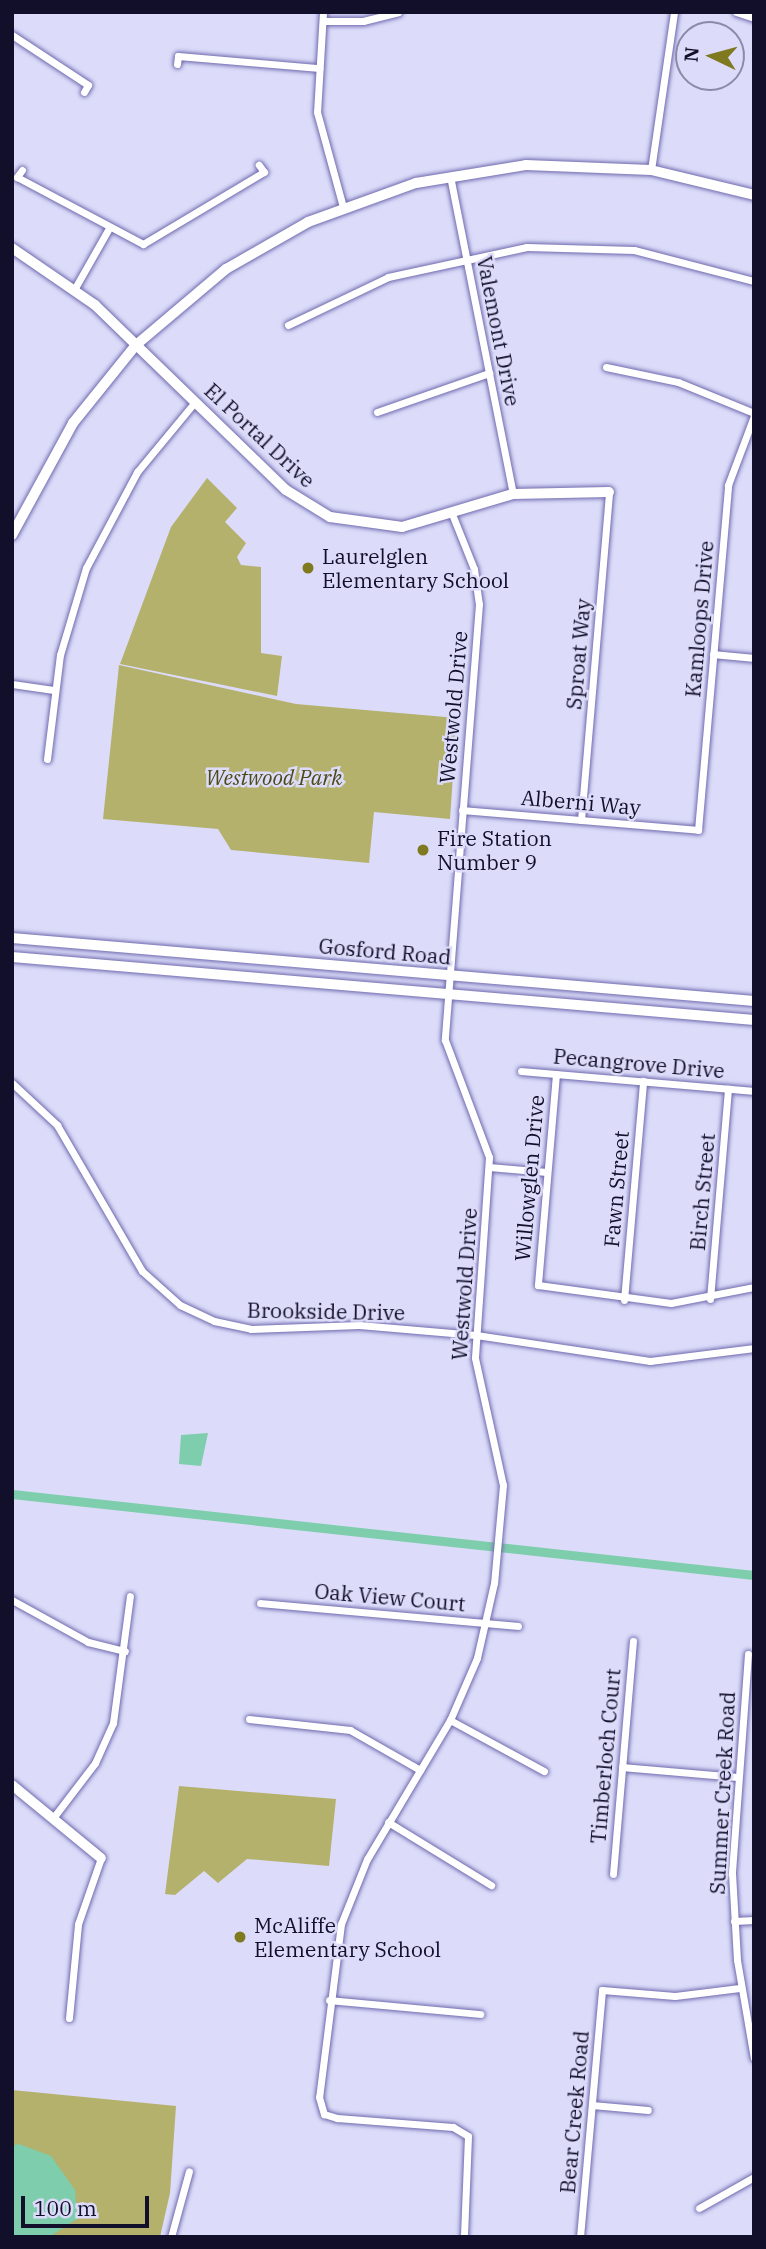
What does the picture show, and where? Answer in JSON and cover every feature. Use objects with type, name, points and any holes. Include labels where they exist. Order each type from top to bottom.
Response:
[{"type":"street","points":[[343,207],[320,136],[319,68],[323,16],[363,21],[398,12]]},
{"type":"street","points":[[651,170],[674,12]]},
{"type":"street","points":[[736,12],[754,18]]},
{"type":"street","points":[[12,36],[89,85],[84,92]]},
{"type":"street","points":[[177,64],[178,56],[319,68]]},
{"type":"street","points":[[12,535],[73,423],[136,345],[226,269],[343,207],[450,175],[557,164],[651,170],[754,195]]},
{"type":"street","points":[[22,170],[17,177],[108,230],[130,242],[150,242],[264,172],[259,165]]},
{"type":"street","name":"Valemont Drive","points":[[450,175],[513,494]]},
{"type":"street","points":[[75,288],[108,230]]},
{"type":"street","points":[[288,325],[388,277],[466,255],[598,246],[687,260],[754,281]]},
{"type":"street","name":"El Portal Drive","points":[[12,248],[75,288],[286,490],[330,517],[386,528],[452,514],[513,494],[609,492]]},
{"type":"street","points":[[606,367],[678,382],[754,415]]},
{"type":"street","points":[[377,412],[489,373]]},
{"type":"street","points":[[47,759],[54,690],[74,602],[103,531],[137,472],[195,402]]},
{"type":"street","name":"Kamloops Drive","points":[[698,830],[728,485],[754,415]]},
{"type":"street","name":"Sproat Way","points":[[581,820],[609,492]]},
{"type":"street","name":"Westwold Drive","points":[[452,514],[474,569],[479,604],[447,975],[448,1056],[480,1125],[489,1167],[476,1335],[476,1374],[502,1467],[498,1536],[487,1623],[450,1720],[388,1822],[347,1903],[328,2000],[319,2097],[324,2114],[453,2127],[468,2136],[464,2237]]},
{"type":"street","points":[[713,654],[754,658]]},
{"type":"street","points":[[12,684],[54,690]]},
{"type":"street","name":"Alberni Way","points":[[462,810],[698,830]]},
{"type":"street","name":"Gosford Road","points":[[12,938],[754,1001]]},
{"type":"street","name":"Gosford Road","points":[[12,957],[754,1020]]},
{"type":"street","name":"Pecangrove Drive","points":[[521,1071],[754,1091]]},
{"type":"street","name":"Willowglen Drive","points":[[556,1074],[538,1285],[624,1300]]},
{"type":"street","name":"Fawn Street","points":[[624,1300],[643,1081]]},
{"type":"street","name":"Brookside Drive","points":[[12,1083],[57,1125],[142,1271],[188,1310],[251,1329],[359,1325],[476,1335],[650,1361],[754,1348]]},
{"type":"street","name":"Birch Street","points":[[710,1299],[729,1088]]},
{"type":"street","points":[[489,1167],[547,1172]]},
{"type":"street","points":[[624,1300],[710,1299],[754,1287]]},
{"type":"street","points":[[52,1818],[104,1745],[118,1707],[130,1597]]},
{"type":"street","points":[[12,1600],[88,1642],[125,1651]]},
{"type":"street","name":"Oak View Court","points":[[260,1603],[518,1626]]},
{"type":"street","name":"Timberloch Court","points":[[612,1874],[633,1642]]},
{"type":"street","name":"Summer Creek Road","points":[[748,1654],[737,1777],[734,1921],[740,1988],[754,2058]]},
{"type":"street","points":[[249,1719],[349,1730],[421,1770]]},
{"type":"street","points":[[450,1720],[544,1771]]},
{"type":"street","points":[[622,1767],[737,1777]]},
{"type":"street","points":[[12,1785],[102,1858],[78,1924],[69,2018]]},
{"type":"street","points":[[388,1822],[491,1885]]},
{"type":"street","points":[[734,1921],[754,1920]]},
{"type":"street","name":"Bear Creek Road","points":[[580,2237],[602,1990],[675,1996],[740,1988]]},
{"type":"street","points":[[328,2000],[480,2014]]},
{"type":"street","points":[[592,2105],[648,2110]]},
{"type":"street","points":[[171,2237],[189,2171]]},
{"type":"street","points":[[699,2208],[754,2177]]},
{"type":"green space","points":[[207,478],[237,508],[225,522],[246,543],[237,557],[241,565],[261,567],[261,653],[282,656],[277,696],[120,664],[171,527]]},
{"type":"green space","name":"Westwood Park","points":[[119,665],[296,704],[457,718],[450,819],[374,812],[369,863],[231,850],[218,829],[103,819]]},
{"type":"green space","points":[[179,1786],[336,1799],[329,1866],[247,1859],[218,1883],[204,1871],[175,1895],[165,1894]]},
{"type":"green space","points":[[12,2090],[176,2106],[170,2193],[160,2237],[12,2237]]},
{"type":"shaded area","points":[[208,1433],[201,1466],[179,1464],[181,1435]]},
{"type":"shaded area","points":[[19,2144],[51,2156],[75,2190],[77,2219],[49,2237],[12,2237],[12,2146]]},
{"type":"waterway","points":[[12,1494],[754,1575]]},
{"type":"place","name":"Laurelglen Elementary School","points":[[308,568]]},
{"type":"place","name":"Fire Station Number 9","points":[[423,850]]},
{"type":"place","name":"McAliffe Elementary School","points":[[240,1937]]}]
